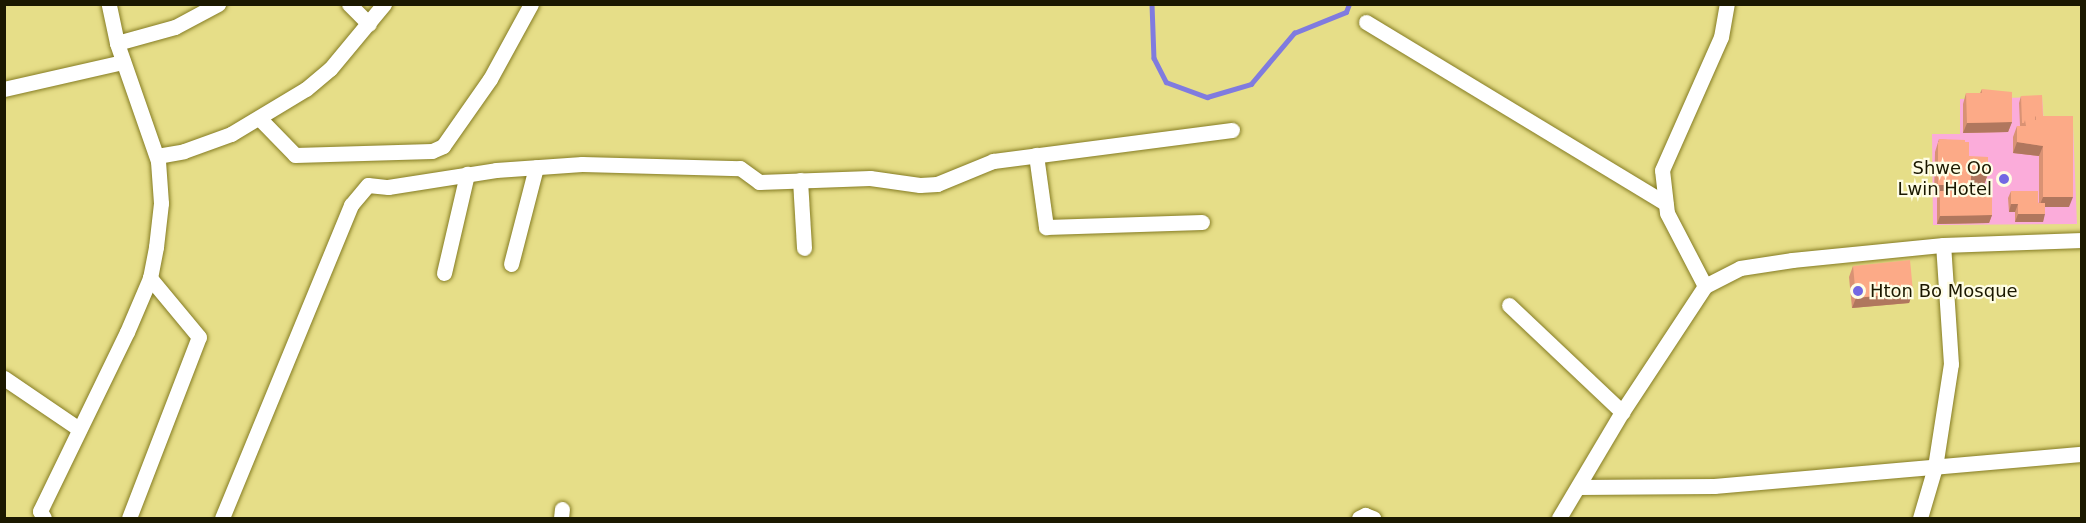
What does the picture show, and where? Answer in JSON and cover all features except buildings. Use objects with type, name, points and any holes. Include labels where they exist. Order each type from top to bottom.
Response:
[{"type":"street","points":[[44,519],[40,511],[150,278],[161,203],[157,156],[117,43],[109,4]]},
{"type":"street","points":[[117,43],[175,27],[218,4]]},
{"type":"street","points":[[349,4],[369,24]]},
{"type":"street","points":[[157,156],[209,143],[260,119],[330,69],[384,4]]},
{"type":"street","points":[[260,119],[296,155],[432,151],[442,146],[490,79],[531,4]]},
{"type":"street","points":[[1705,286],[1665,203],[1662,170],[1721,37],[1727,4]]},
{"type":"street","points":[[1366,22],[1665,203]]},
{"type":"street","points":[[4,89],[123,62]]},
{"type":"street","points":[[222,519],[351,205],[368,185],[388,188],[467,174],[582,164],[740,168],[759,182],[870,178],[937,184],[993,161],[1232,130]]},
{"type":"street","points":[[1036,155],[1046,227],[1202,222]]},
{"type":"street","points":[[511,264],[536,167]]},
{"type":"street","points":[[444,273],[467,174]]},
{"type":"street","points":[[800,180],[804,248]]},
{"type":"street","points":[[1559,519],[1622,412],[1705,286],[1740,268],[1943,245],[2082,240]]},
{"type":"street","points":[[1920,519],[1935,466],[1951,364],[1943,245]]},
{"type":"street","points":[[129,519],[199,337],[150,278]]},
{"type":"street","points":[[1509,305],[1622,412]]},
{"type":"street","points":[[4,378],[79,429]]},
{"type":"street","points":[[1578,487],[1714,486],[2082,453]]},
{"type":"street","points":[[1359,519],[1365,515],[1373,519]]},
{"type":"shaded area","name":"Shwe Oo Lwin Hotel","points":[[2042,97],[2044,124],[2073,125],[2077,224],[1933,225],[1932,134],[1960,134],[1960,99]]},
{"type":"waterway","points":[[1152,4],[1154,58],[1166,82],[1207,97],[1251,84],[1294,33],[1346,12],[1349,4]]},
{"type":"place","name":"Shwe Oo Lwin Hotel","points":[[2004,179]]},
{"type":"place","name":"Hton Bo Mosque","points":[[1858,291]]}]
